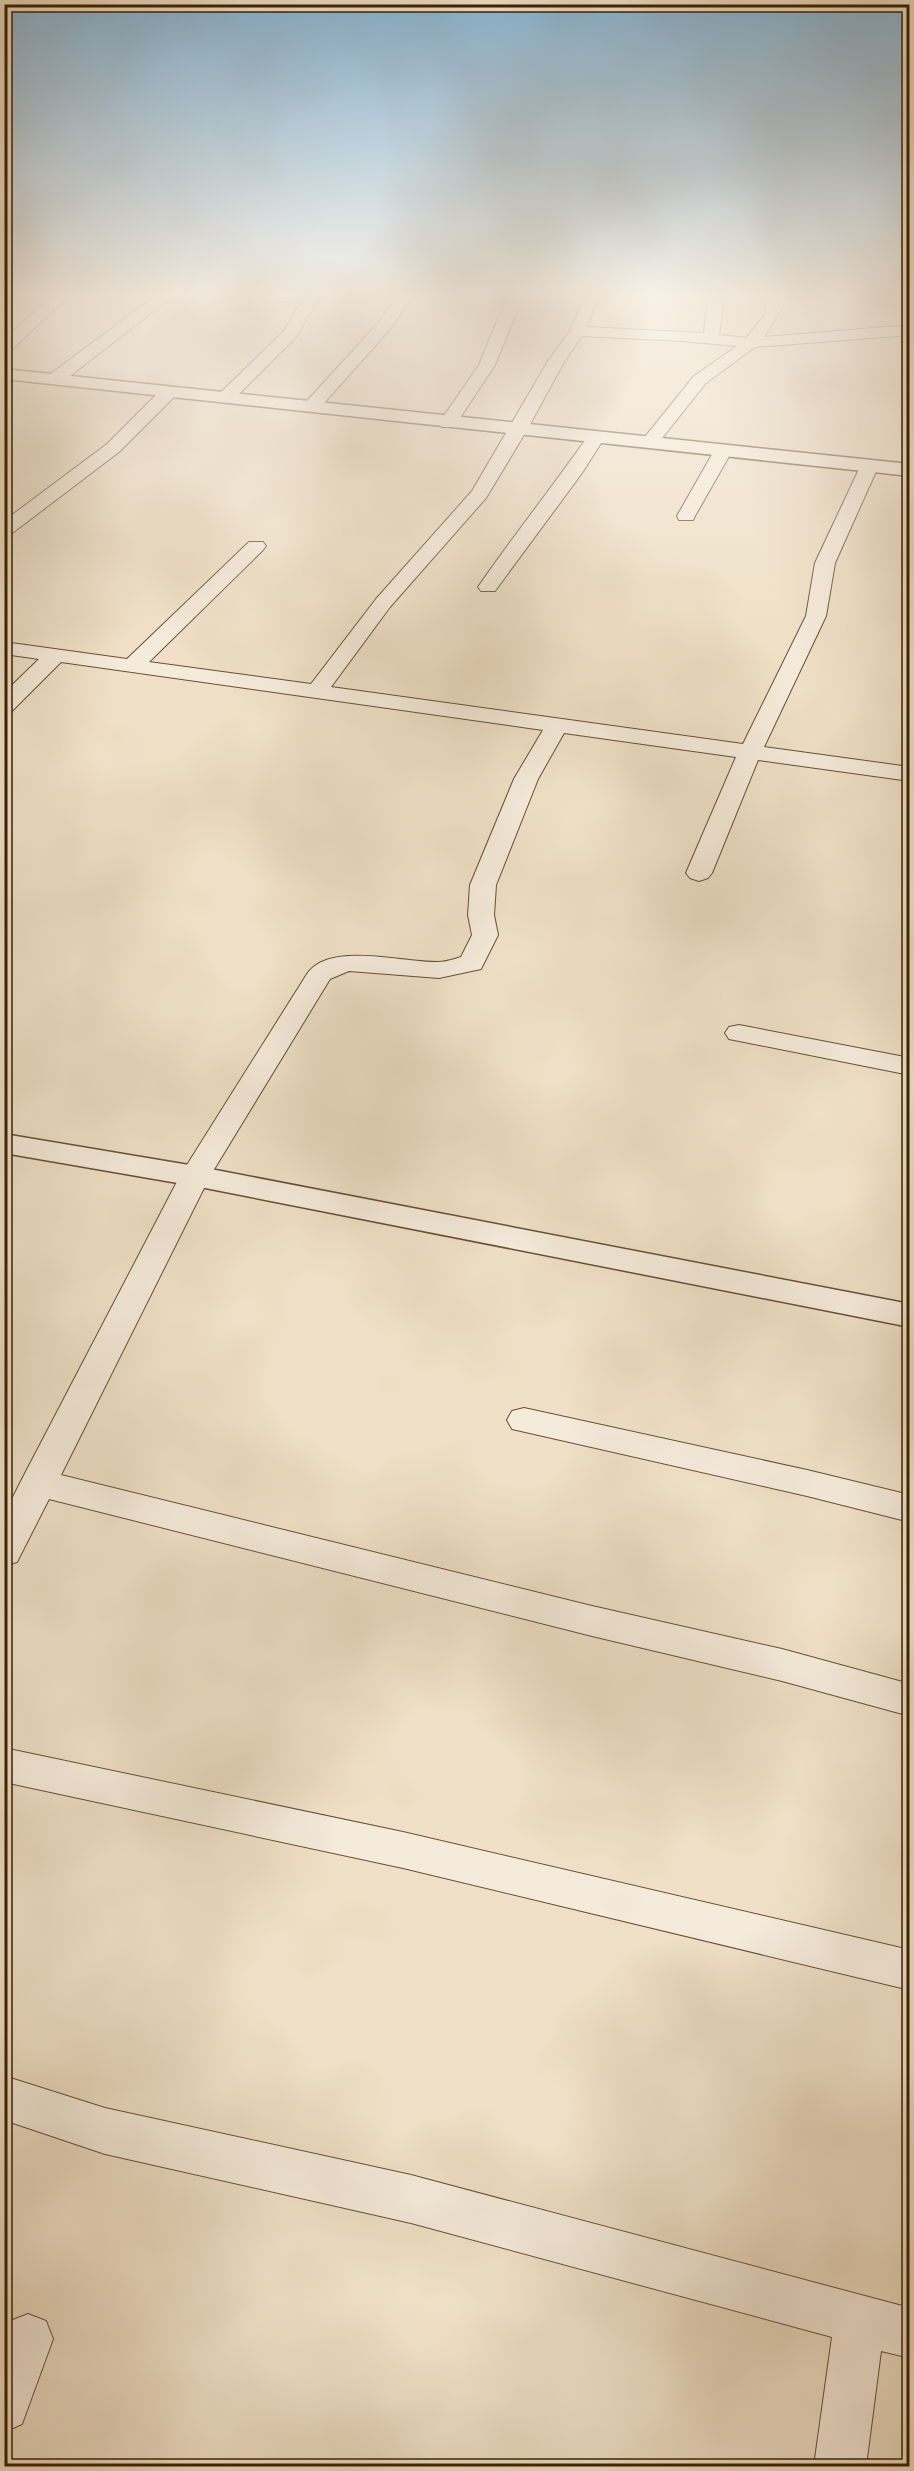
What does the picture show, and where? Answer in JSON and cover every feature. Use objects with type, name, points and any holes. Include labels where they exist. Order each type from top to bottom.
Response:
[{"type":"street","points":[[4,530],[113,448],[154,407]]},
{"type":"street","points":[[314,407],[909,470]]},
{"type":"street","points":[[448,423],[459,407]]},
{"type":"street","points":[[316,692],[383,603],[479,494],[530,407]]},
{"type":"street","points":[[649,443],[676,407]]},
{"type":"street","points":[[488,587],[576,469],[596,437]]},
{"type":"street","points":[[686,516],[723,451]]},
{"type":"street","points":[[699,873],[750,752],[816,616],[825,563],[869,466]]},
{"type":"street","points":[[132,666],[256,546]]},
{"type":"street","points":[[4,648],[909,774]]},
{"type":"street","points":[[4,706],[56,656]]},
{"type":"street","points":[[4,1552],[195,1176],[320,974],[346,963],[439,970],[472,963],[485,935],[481,915],[483,885],[526,779],[558,724]]},
{"type":"street","points":[[739,1033],[909,1067]]},
{"type":"street","points":[[4,1143],[195,1176],[909,1316]]},
{"type":"street","points":[[524,1419],[807,1483],[909,1509]]},
{"type":"street","points":[[38,1483],[592,1621],[782,1665],[909,1700]]},
{"type":"street","points":[[4,1766],[403,1850],[909,1970]]},
{"type":"street","points":[[4,2098],[105,2131],[411,2199],[909,2333]]},
{"type":"street","points":[[840,2466],[860,2320]]},
{"type":"street","points":[[4,2406],[28,2339]]}]
